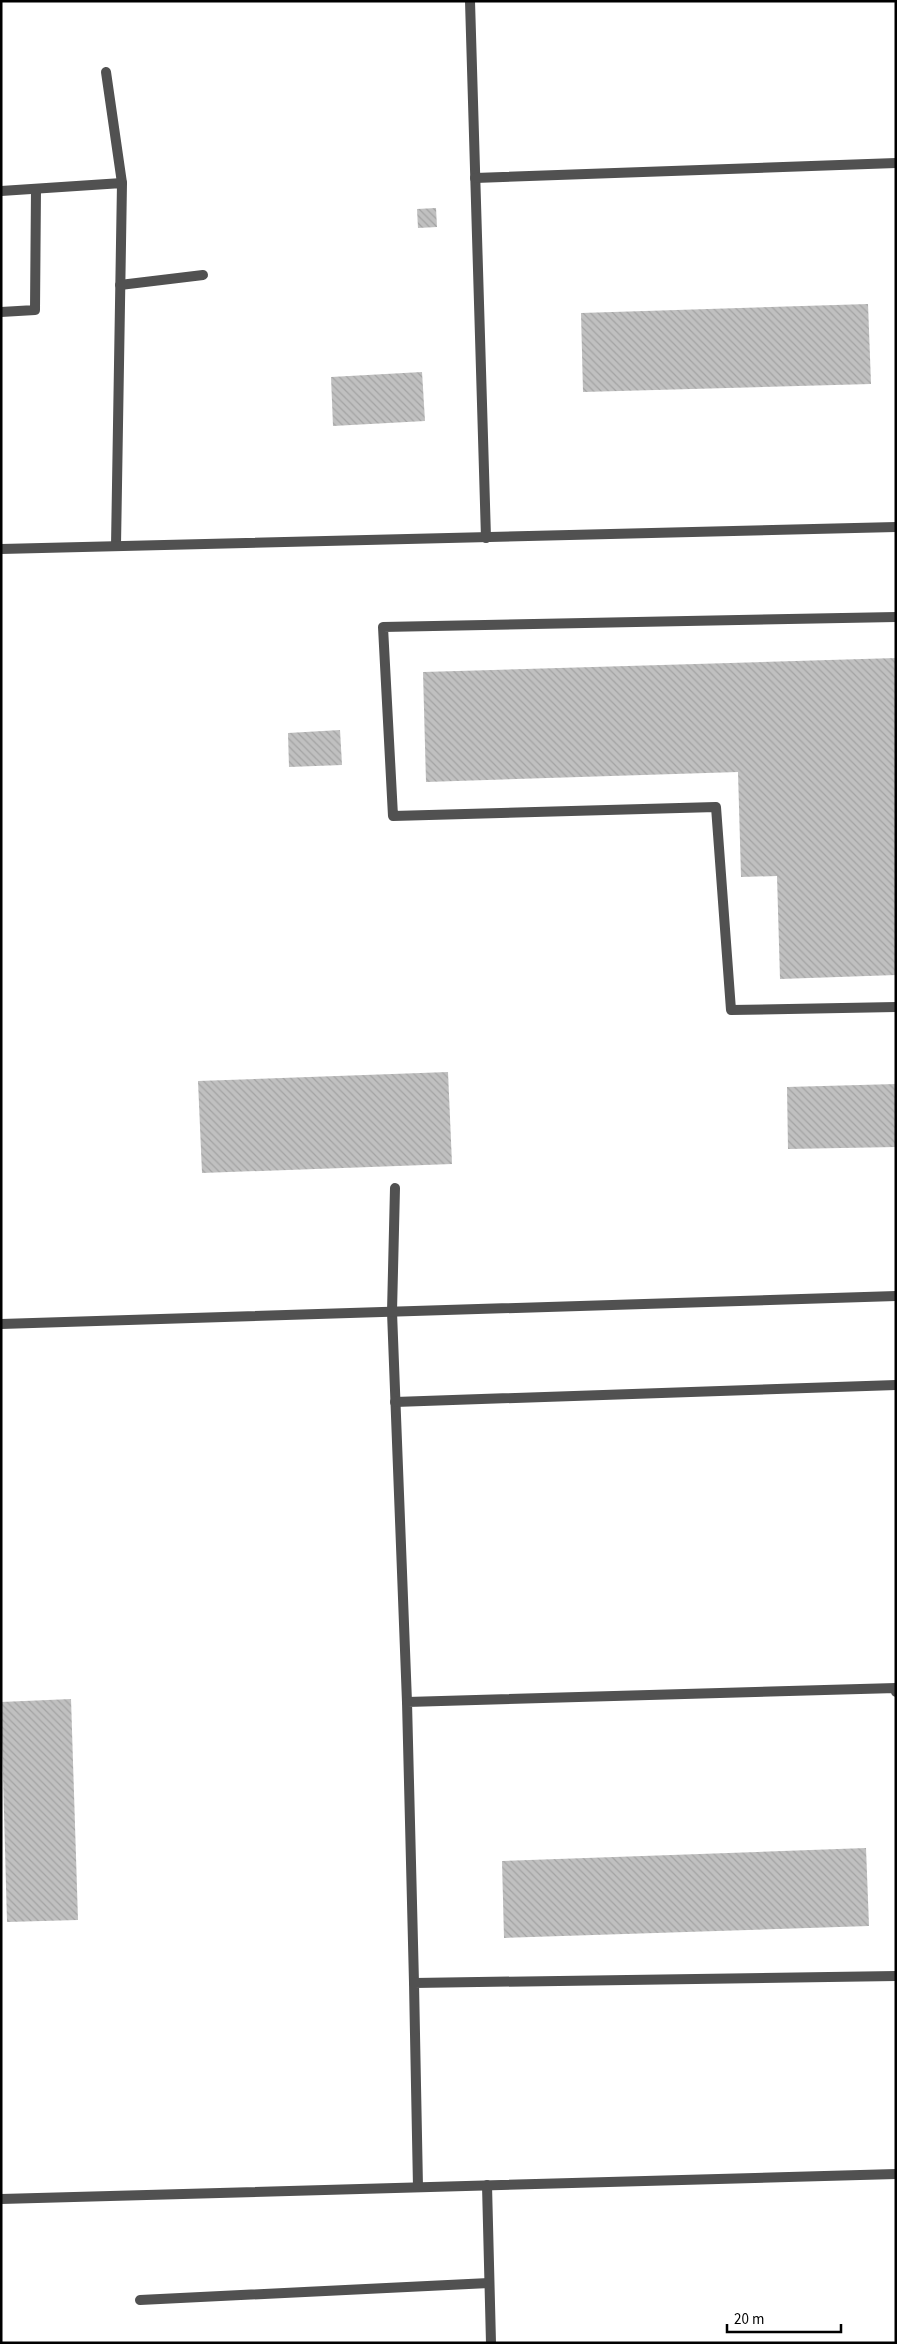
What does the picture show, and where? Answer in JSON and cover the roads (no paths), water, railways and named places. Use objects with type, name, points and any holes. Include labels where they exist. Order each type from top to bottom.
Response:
[{"type":"lane","points":[[470,1],[486,538]]},
{"type":"lane","points":[[106,72],[122,183],[116,546]]},
{"type":"lane","points":[[475,178],[896,162]]},
{"type":"lane","points":[[1,191],[122,183]]},
{"type":"lane","points":[[1,312],[35,310],[36,189]]},
{"type":"lane","points":[[120,285],[203,275]]},
{"type":"lane","points":[[1,549],[896,527]]},
{"type":"lane","points":[[896,617],[383,627],[393,816],[716,807],[731,1010],[896,1007]]},
{"type":"lane","points":[[395,1188],[392,1312],[407,1702],[418,2187]]},
{"type":"lane","points":[[1,1324],[896,1296]]},
{"type":"lane","points":[[395,1402],[896,1386]]},
{"type":"lane","points":[[407,1702],[896,1688],[896,1692]]},
{"type":"lane","points":[[414,1983],[896,1976]]},
{"type":"lane","points":[[1,2199],[896,2174]]},
{"type":"lane","points":[[487,2186],[491,2343]]},
{"type":"lane","points":[[140,2300],[489,2282]]}]
